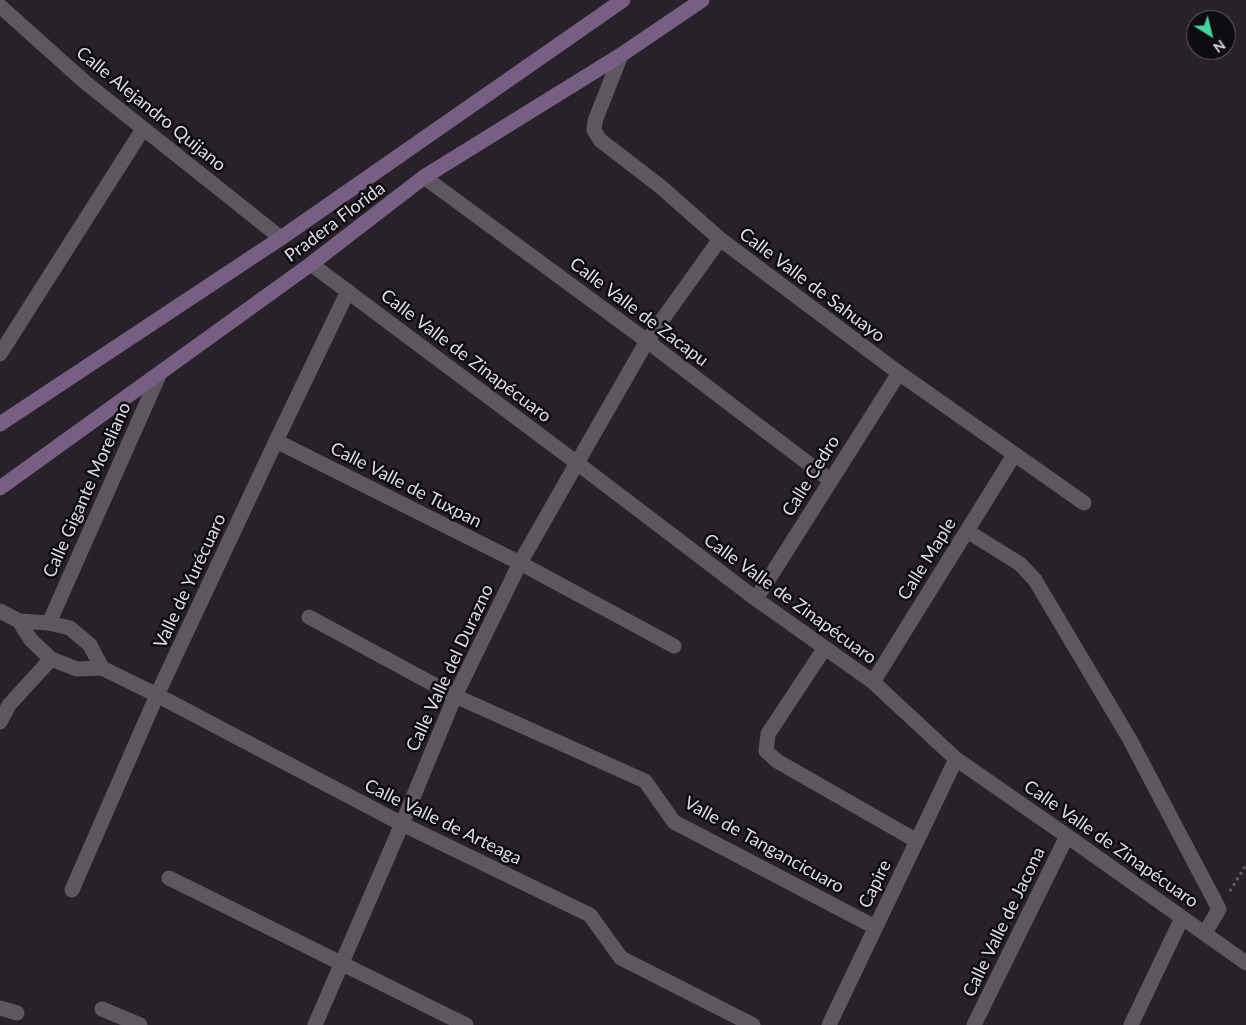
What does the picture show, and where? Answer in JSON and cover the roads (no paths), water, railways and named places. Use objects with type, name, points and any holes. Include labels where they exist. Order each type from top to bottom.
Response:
[{"type":"main road","name":"Pradera Florida","points":[[0,424],[281,238],[623,0]]},
{"type":"main road","name":"Pradera Florida","points":[[0,488],[311,264],[424,177],[620,55],[702,0]]},
{"type":"street","name":"Calle Alejandro Quijano","points":[[0,6],[86,83],[281,238]]},
{"type":"street","name":"Calle Valle de Sahuayo","points":[[620,55],[595,121],[594,130],[600,140],[661,187],[720,239],[899,373],[1084,503]]},
{"type":"street","points":[[0,354],[143,129]]},
{"type":"street","name":"Calle Valle de Zacapu","points":[[424,177],[647,341],[830,480]]},
{"type":"street","name":"Calle Valle del Durazno","points":[[315,1025],[455,696],[520,563],[647,341],[720,239]]},
{"type":"street","name":"Calle Valle de Zinapécuaro","points":[[311,264],[578,463],[756,599],[873,682],[956,759],[1246,963]]},
{"type":"street","name":"Valle de Yurécuaro","points":[[72,890],[157,695],[348,291]]},
{"type":"street","name":"Calle Gigante Moreliano","points":[[49,623],[160,373]]},
{"type":"street","name":"Calle Cedro","points":[[756,599],[899,373]]},
{"type":"street","name":"Calle Valle de Tuxpan","points":[[276,440],[520,563],[674,646]]},
{"type":"street","name":"Calle Maple","points":[[873,682],[1014,455]]},
{"type":"street","points":[[967,531],[1020,564],[1036,580],[1129,738],[1220,909],[1205,933]]},
{"type":"street","name":"Calle Valle de Arteaga","points":[[0,611],[19,621],[49,623],[70,628],[90,645],[102,668]]},
{"type":"street","name":"Valle de Tangancicuaro","points":[[309,617],[455,696],[645,781],[674,822],[875,928]]},
{"type":"street","name":"Calle Valle de Arteaga","points":[[19,621],[31,640],[50,659],[77,669],[102,668],[402,824],[590,916],[621,958],[753,1025]]},
{"type":"street","points":[[824,649],[768,734],[766,751],[777,761],[917,841]]},
{"type":"street","points":[[0,722],[9,705],[50,659]]},
{"type":"street","name":"Capire","points":[[829,1025],[956,759]]},
{"type":"street","name":"Calle Valle de Jacona","points":[[974,1025],[1067,836]]},
{"type":"street","points":[[169,878],[466,1025]]},
{"type":"street","points":[[1131,1025],[1182,918]]},
{"type":"street","points":[[0,1008],[17,1013]]},
{"type":"street","points":[[102,1009],[140,1025]]}]
